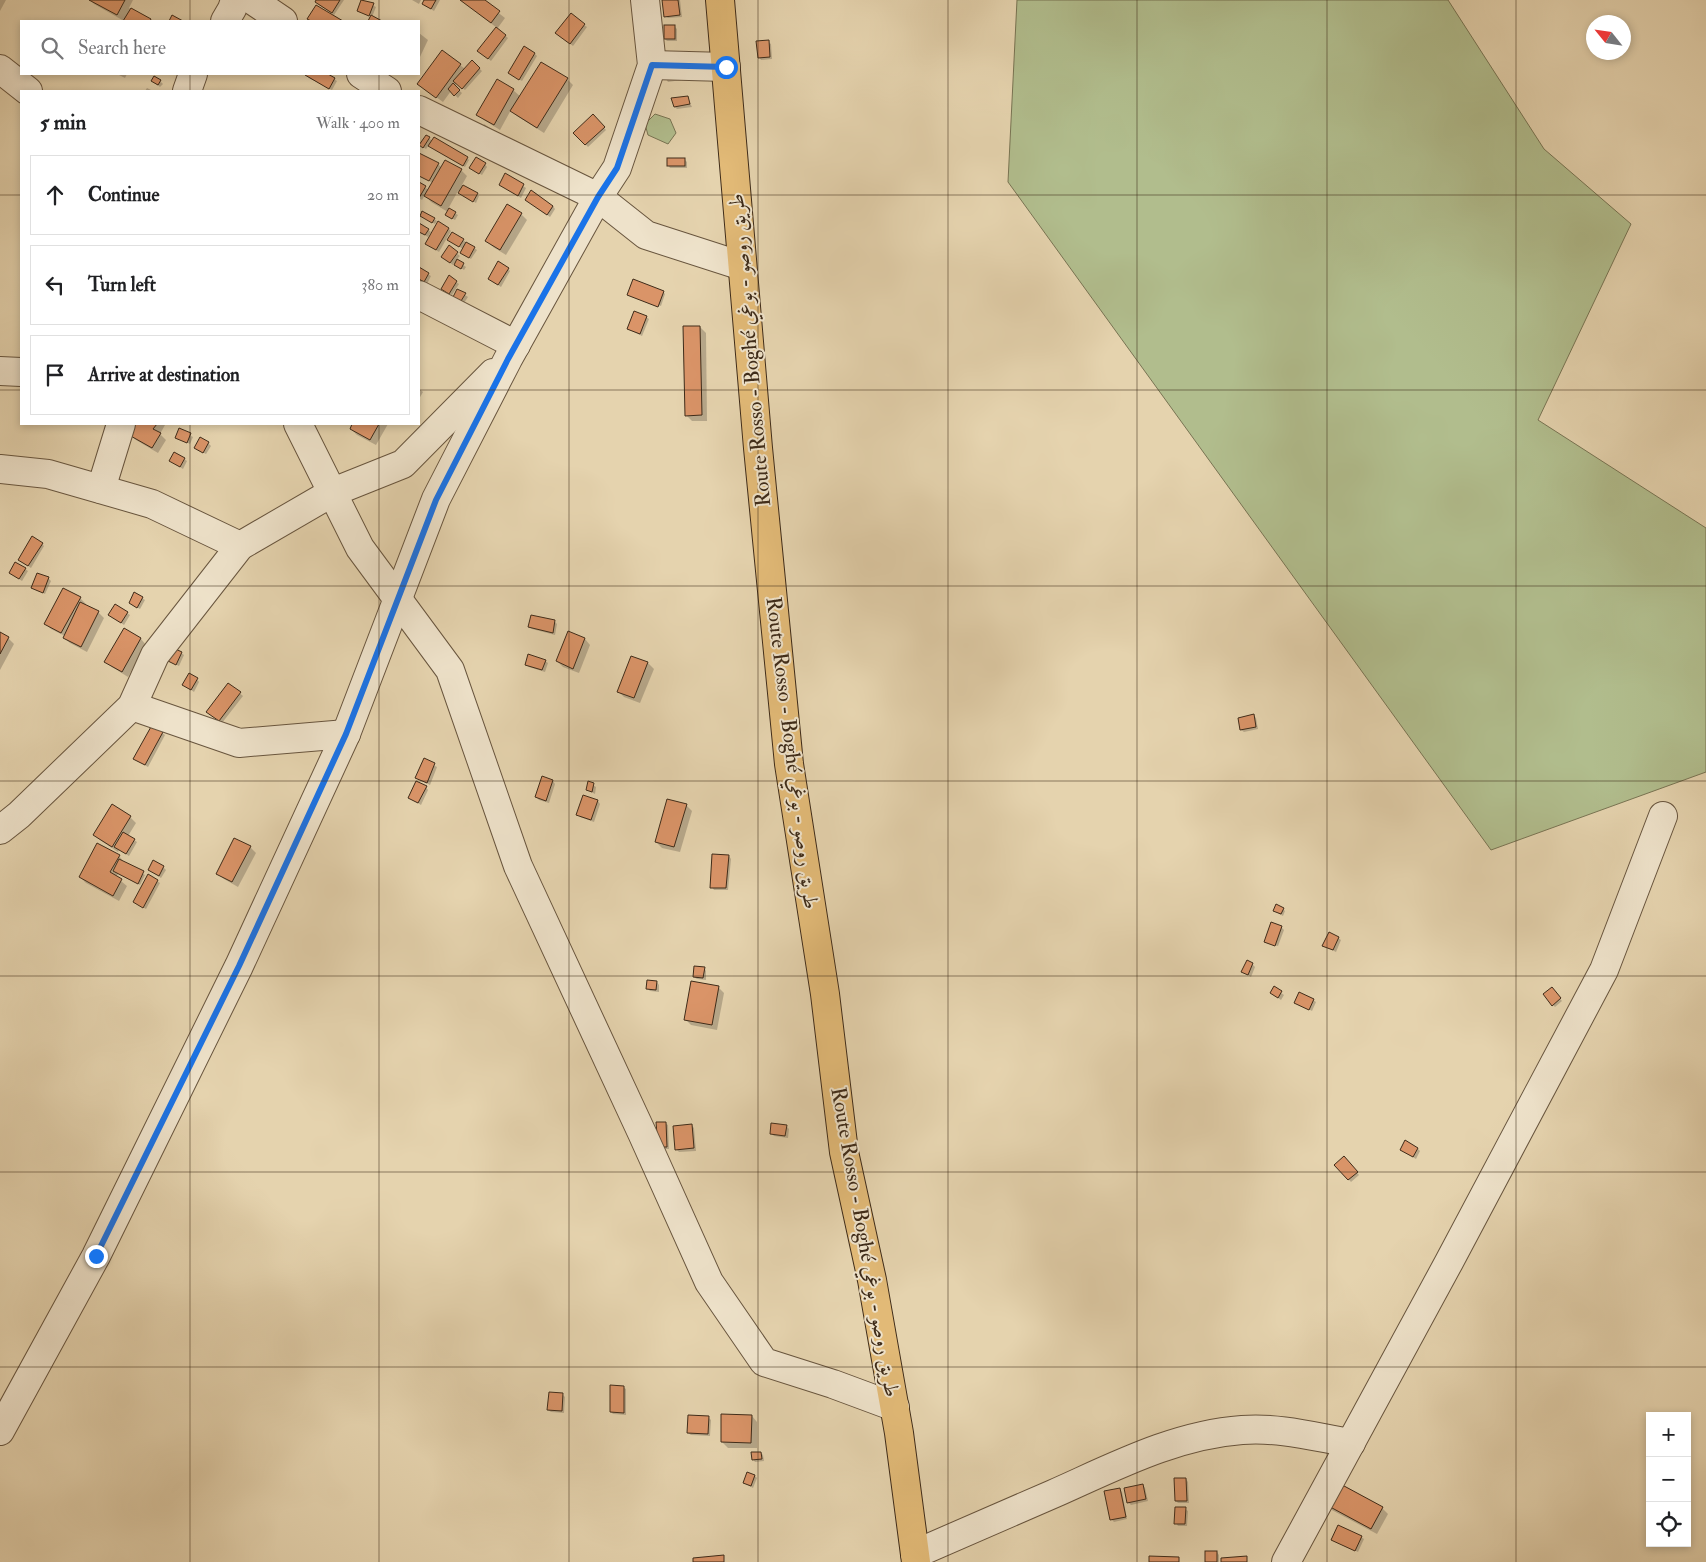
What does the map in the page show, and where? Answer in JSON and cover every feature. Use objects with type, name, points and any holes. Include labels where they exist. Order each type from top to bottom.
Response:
[{"type":"highway","name":"Route Rosso - Boghé طريق روصو - بوغي","points":[[720,0],[742,266],[789,764],[825,994],[844,1152],[872,1280],[897,1420],[915,1558]]},
{"type":"street","points":[[226,20],[235,0]]},
{"type":"street","points":[[252,0],[282,20]]},
{"type":"street","points":[[0,1431],[96,1256],[239,966],[346,734],[436,500],[512,352],[598,197],[617,168],[652,65],[645,0]]},
{"type":"street","points":[[652,65],[726,67]]},
{"type":"street","points":[[0,69],[27,90]]},
{"type":"street","points":[[187,90],[192,75]]},
{"type":"street","points":[[364,75],[386,90]]},
{"type":"street","points":[[420,110],[598,197],[646,235],[742,266]]},
{"type":"street","points":[[420,296],[512,352]]},
{"type":"street","points":[[0,830],[19,816],[132,706],[155,655],[240,546],[333,492],[403,464],[512,352]]},
{"type":"street","points":[[0,371],[20,372]]},
{"type":"street","points":[[101,489],[121,425]]},
{"type":"street","points":[[299,425],[360,548],[450,670],[518,866],[709,1282],[764,1362],[833,1384],[897,1420]]},
{"type":"street","points":[[0,469],[48,474],[152,504],[240,546]]},
{"type":"street","points":[[132,706],[239,743],[346,734]]},
{"type":"street","points":[[1286,1562],[1604,970],[1663,816]]},
{"type":"street","points":[[915,1558],[1118,1464],[1176,1443],[1223,1432],[1263,1430],[1283,1431],[1351,1443]]},
{"type":"green space","points":[[1017,0],[1448,0],[1544,149],[1631,224],[1538,420],[1706,528],[1706,772],[1491,850],[1008,182]]},
{"type":"green space","points":[[655,114],[670,119],[676,133],[668,144],[648,135],[645,124]]},
{"type":"building","points":[[89,0],[125,0],[117,15]]},
{"type":"building","points":[[316,0],[340,0],[332,13],[315,2]]},
{"type":"building","points":[[361,0],[374,3],[369,16],[357,11]]},
{"type":"building","points":[[424,0],[436,0],[431,9],[422,4]]},
{"type":"building","points":[[460,0],[485,0],[500,11],[491,23]]},
{"type":"building","points":[[662,0],[678,0],[680,15],[664,17]]},
{"type":"building","points":[[316,5],[341,20],[309,20],[307,19]]},
{"type":"building","points":[[131,8],[151,19],[150,20],[124,20]]},
{"type":"building","points":[[571,13],[585,24],[570,44],[555,33]]},
{"type":"building","points":[[172,15],[181,20],[170,20]]},
{"type":"building","points":[[371,15],[380,20],[368,20]]},
{"type":"building","points":[[664,25],[675,25],[675,39],[664,39]]},
{"type":"building","points":[[496,27],[506,35],[488,59],[477,51]]},
{"type":"building","points":[[769,40],[770,57],[758,58],[756,41]]},
{"type":"building","points":[[524,46],[535,53],[519,80],[508,73]]},
{"type":"building","points":[[442,50],[461,64],[436,98],[417,84]]},
{"type":"building","points":[[472,60],[480,68],[462,89],[453,81]]},
{"type":"building","points":[[541,62],[568,78],[537,128],[510,111]]},
{"type":"building","points":[[305,75],[330,75],[335,78],[329,89]]},
{"type":"building","points":[[154,76],[161,80],[158,85],[151,81]]},
{"type":"building","points":[[497,79],[514,89],[494,125],[476,115]]},
{"type":"building","points":[[453,83],[460,90],[454,96],[448,89]]},
{"type":"building","points":[[688,96],[690,104],[674,107],[671,98]]},
{"type":"building","points":[[593,114],[605,127],[585,145],[573,133]]},
{"type":"building","points":[[426,135],[430,137],[423,148],[420,144]]},
{"type":"building","points":[[434,137],[468,157],[463,166],[428,146]]},
{"type":"building","points":[[420,154],[439,163],[429,181],[420,176]]},
{"type":"building","points":[[476,157],[486,163],[479,174],[469,168]]},
{"type":"building","points":[[667,158],[685,158],[685,166],[667,166]]},
{"type":"building","points":[[445,160],[462,169],[441,206],[424,196]]},
{"type":"building","points":[[505,173],[524,184],[518,196],[499,185]]},
{"type":"building","points":[[420,183],[426,186],[420,196]]},
{"type":"building","points":[[463,185],[478,193],[473,202],[458,193]]},
{"type":"building","points":[[531,190],[553,206],[547,215],[525,200]]},
{"type":"building","points":[[507,204],[522,213],[500,250],[485,241]]},
{"type":"building","points":[[449,208],[456,212],[452,219],[445,215]]},
{"type":"building","points":[[422,211],[435,218],[432,223],[420,216]]},
{"type":"building","points":[[438,221],[449,228],[436,250],[425,244]]},
{"type":"building","points":[[420,224],[429,229],[425,235],[420,232]]},
{"type":"building","points":[[452,232],[464,239],[459,247],[447,240]]},
{"type":"building","points":[[466,242],[475,247],[469,258],[460,253]]},
{"type":"building","points":[[449,245],[458,252],[450,263],[441,257]]},
{"type":"building","points":[[457,259],[464,263],[461,269],[454,265]]},
{"type":"building","points":[[498,261],[509,268],[498,285],[488,279]]},
{"type":"building","points":[[420,268],[429,273],[424,282],[420,280]]},
{"type":"building","points":[[449,275],[457,281],[449,294],[441,289]]},
{"type":"building","points":[[633,279],[664,291],[658,307],[627,295]]},
{"type":"building","points":[[457,289],[466,293],[461,301],[453,297]]},
{"type":"building","points":[[634,311],[647,316],[640,334],[627,329]]},
{"type":"building","points":[[683,326],[700,326],[702,415],[685,416]]},
{"type":"building","points":[[134,425],[156,425],[153,429],[161,433],[152,448],[129,435]]},
{"type":"building","points":[[352,425],[378,425],[370,440],[350,429]]},
{"type":"building","points":[[179,428],[191,433],[187,443],[175,438]]},
{"type":"building","points":[[200,437],[209,442],[203,453],[194,448]]},
{"type":"building","points":[[174,452],[185,458],[180,467],[169,461]]},
{"type":"building","points":[[32,536],[43,543],[28,566],[18,560]]},
{"type":"building","points":[[15,562],[26,568],[19,579],[9,573]]},
{"type":"building","points":[[37,573],[49,577],[43,593],[31,588]]},
{"type":"building","points":[[63,588],[81,597],[61,633],[44,624]]},
{"type":"building","points":[[134,592],[143,597],[137,608],[129,603]]},
{"type":"building","points":[[80,602],[99,611],[81,647],[63,638]]},
{"type":"building","points":[[115,604],[128,612],[121,623],[108,615]]},
{"type":"building","points":[[531,615],[555,620],[553,633],[528,627]]},
{"type":"building","points":[[124,628],[141,638],[122,672],[104,662]]},
{"type":"building","points":[[568,631],[585,638],[573,669],[556,661]]},
{"type":"building","points":[[0,632],[9,637],[0,654]]},
{"type":"building","points":[[171,647],[182,652],[176,665],[166,660]]},
{"type":"building","points":[[528,654],[546,660],[542,670],[525,665]]},
{"type":"building","points":[[631,656],[648,662],[634,698],[617,692]]},
{"type":"building","points":[[189,673],[198,678],[191,690],[182,685]]},
{"type":"building","points":[[228,683],[241,692],[219,721],[206,712]]},
{"type":"building","points":[[1254,714],[1256,727],[1240,730],[1238,718]]},
{"type":"building","points":[[152,725],[163,732],[145,765],[133,759]]},
{"type":"building","points":[[424,758],[435,763],[427,783],[415,778]]},
{"type":"building","points":[[542,776],[553,780],[546,801],[535,797]]},
{"type":"building","points":[[416,781],[427,786],[418,803],[408,798]]},
{"type":"building","points":[[588,781],[594,783],[592,792],[586,790]]},
{"type":"building","points":[[583,795],[598,800],[591,820],[576,815]]},
{"type":"building","points":[[667,799],[687,804],[674,847],[655,842]]},
{"type":"building","points":[[112,804],[131,816],[112,847],[93,835]]},
{"type":"building","points":[[123,832],[135,839],[126,854],[114,847]]},
{"type":"building","points":[[234,838],[251,846],[232,882],[216,874]]},
{"type":"building","points":[[97,843],[120,855],[110,872],[122,879],[113,896],[79,877]]},
{"type":"building","points":[[712,854],[729,855],[726,888],[710,888]]},
{"type":"building","points":[[119,859],[144,871],[138,884],[113,871]]},
{"type":"building","points":[[153,860],[164,866],[159,876],[148,870]]},
{"type":"building","points":[[148,874],[158,880],[143,908],[133,902]]},
{"type":"building","points":[[1276,904],[1284,908],[1281,914],[1273,911]]},
{"type":"building","points":[[1271,922],[1282,926],[1275,946],[1264,942]]},
{"type":"building","points":[[1329,932],[1339,937],[1333,950],[1322,946]]},
{"type":"building","points":[[1247,960],[1253,963],[1248,975],[1241,972]]},
{"type":"building","points":[[694,966],[705,967],[703,978],[693,977]]},
{"type":"building","points":[[647,980],[657,981],[656,990],[646,989]]},
{"type":"building","points":[[691,981],[719,986],[712,1025],[684,1020]]},
{"type":"building","points":[[1274,986],[1282,991],[1278,998],[1270,993]]},
{"type":"building","points":[[1552,987],[1561,998],[1552,1006],[1543,994]]},
{"type":"building","points":[[1299,992],[1314,999],[1309,1010],[1294,1003]]},
{"type":"building","points":[[656,1122],[666,1122],[667,1147],[658,1147]]},
{"type":"building","points":[[771,1123],[787,1125],[785,1136],[770,1134]]},
{"type":"building","points":[[692,1124],[694,1148],[675,1150],[673,1126]]},
{"type":"building","points":[[1405,1140],[1418,1148],[1413,1157],[1400,1150]]},
{"type":"building","points":[[1344,1156],[1358,1172],[1348,1180],[1334,1165]]},
{"type":"building","points":[[610,1385],[624,1386],[624,1413],[610,1412]]},
{"type":"building","points":[[549,1392],[563,1393],[562,1411],[547,1410]]},
{"type":"building","points":[[721,1414],[752,1415],[751,1443],[721,1442]]},
{"type":"building","points":[[688,1415],[709,1416],[708,1434],[687,1433]]},
{"type":"building","points":[[751,1452],[761,1452],[762,1459],[752,1460]]},
{"type":"building","points":[[747,1472],[755,1475],[751,1486],[743,1483]]},
{"type":"building","points":[[1174,1478],[1186,1478],[1187,1501],[1175,1501]]},
{"type":"building","points":[[1333,1480],[1383,1507],[1371,1529],[1321,1502]]},
{"type":"building","points":[[1143,1484],[1146,1499],[1127,1503],[1124,1488]]},
{"type":"building","points":[[1120,1488],[1126,1517],[1110,1520],[1104,1491]]},
{"type":"building","points":[[1175,1507],[1186,1507],[1185,1524],[1174,1524]]},
{"type":"building","points":[[1338,1525],[1362,1536],[1355,1551],[1331,1540]]},
{"type":"building","points":[[1205,1551],[1217,1551],[1217,1562],[1205,1562]]},
{"type":"building","points":[[724,1555],[724,1562],[693,1562],[693,1558]]},
{"type":"building","points":[[1149,1556],[1179,1557],[1179,1562],[1149,1562]]},
{"type":"building","points":[[1247,1556],[1247,1562],[1221,1562],[1221,1558]]},
{"type":"route","points":[[96,1256],[239,966],[346,734],[436,500],[508,359],[598,197],[617,168],[652,65],[726,67]]}]
